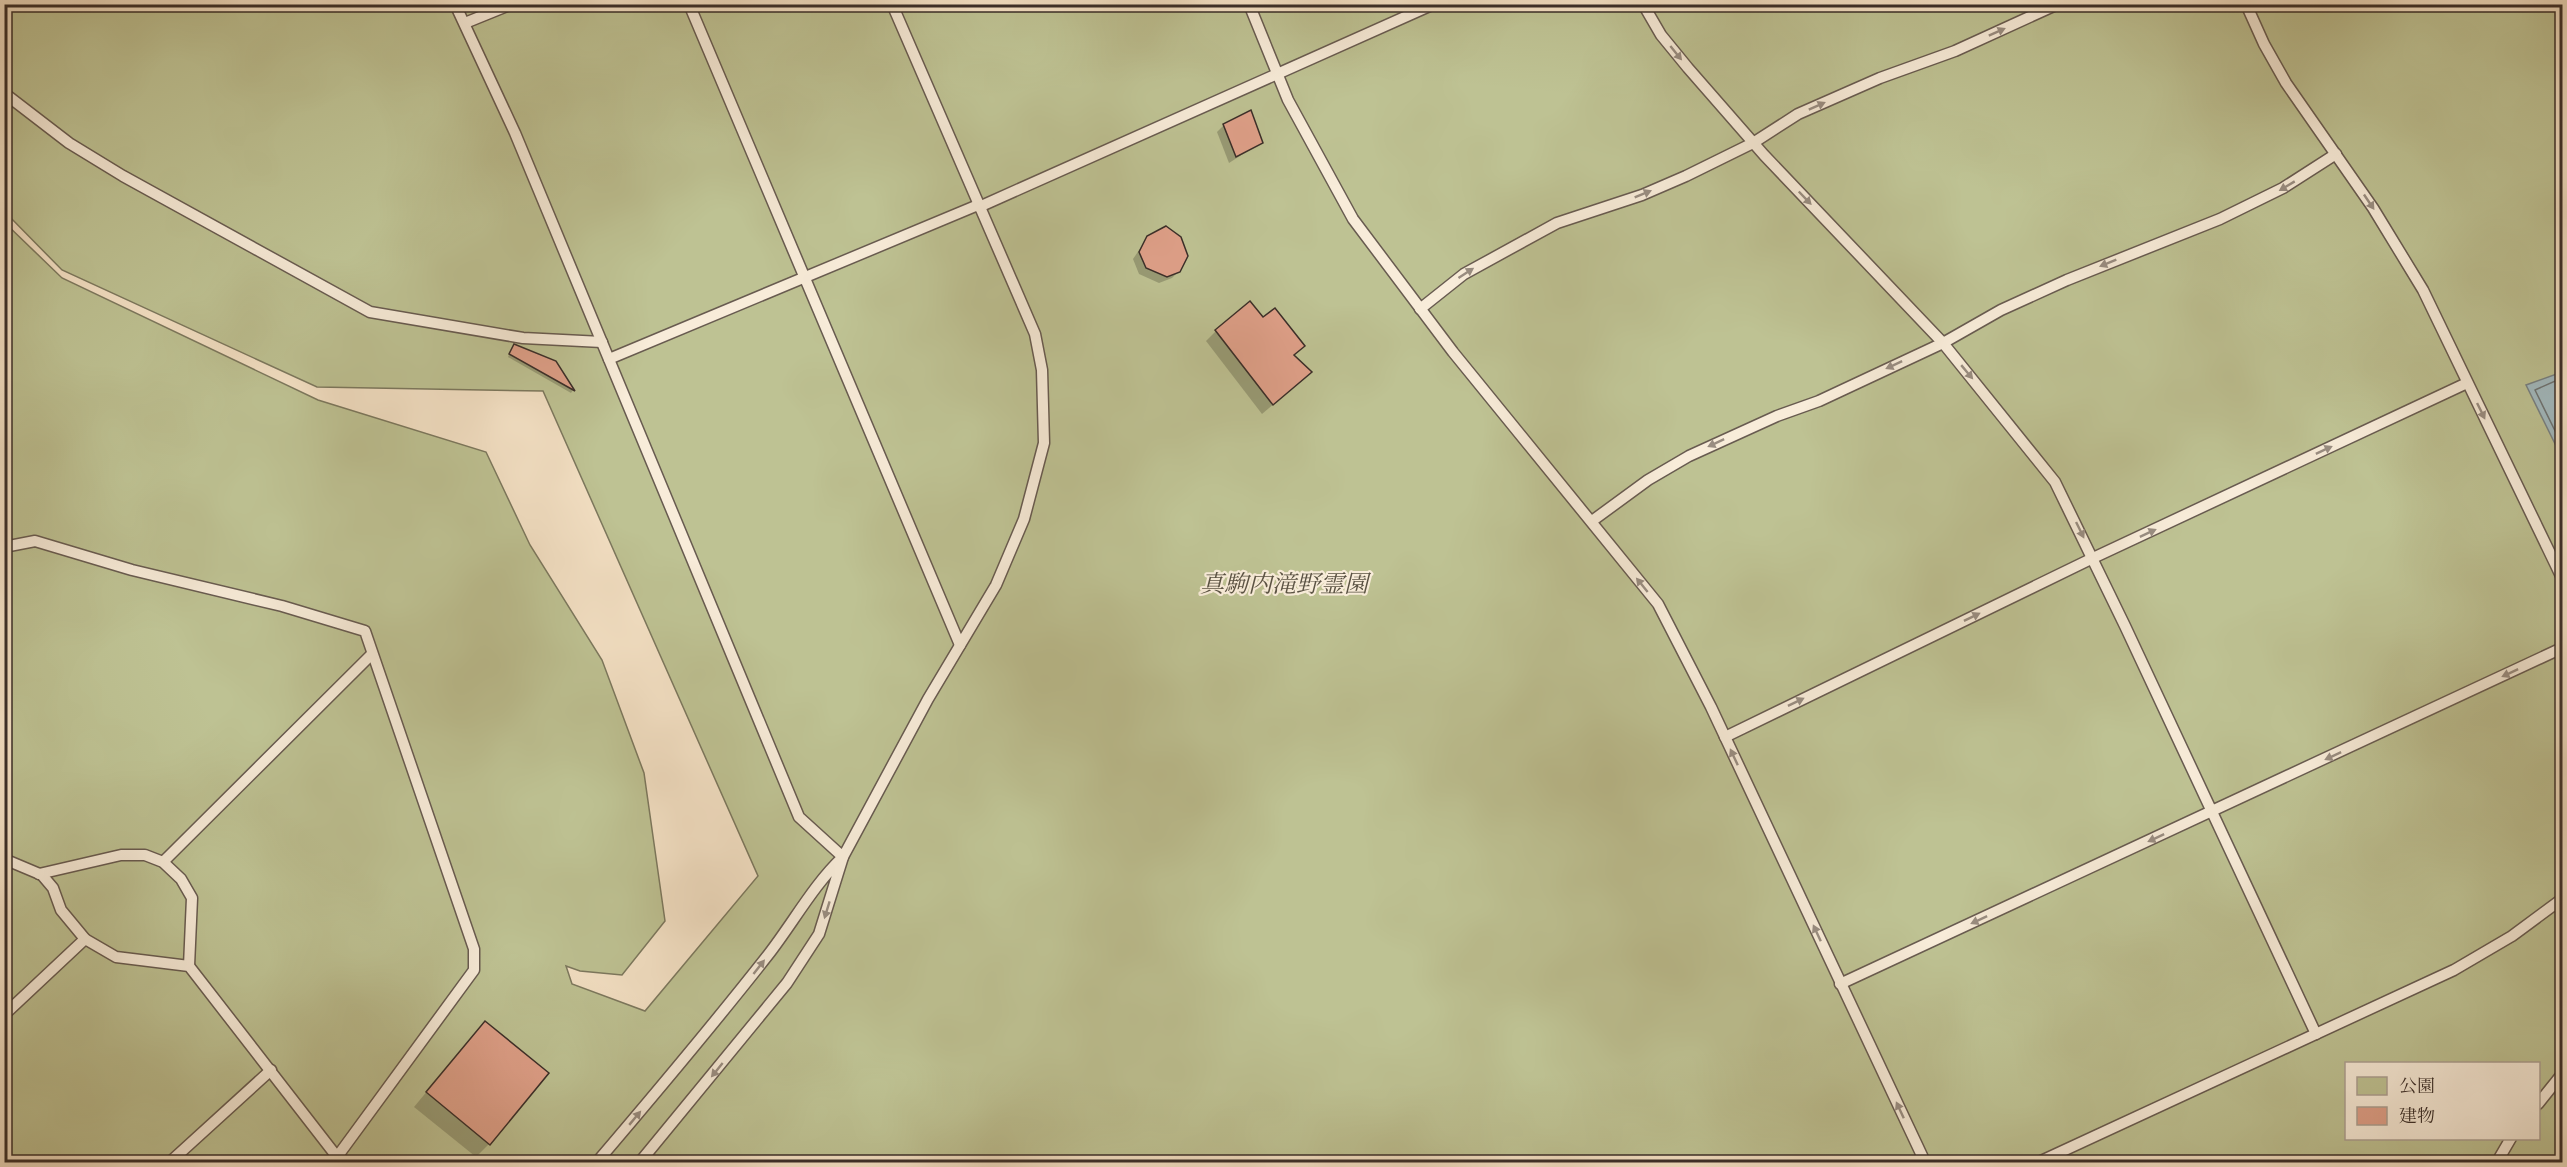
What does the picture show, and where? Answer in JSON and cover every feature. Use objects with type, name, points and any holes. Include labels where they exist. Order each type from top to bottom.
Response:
[{"type":"lane","points":[[455,4],[602,342],[799,817],[843,857]]},
{"type":"lane","points":[[465,24],[512,4]]},
{"type":"lane","points":[[689,4],[960,645]]},
{"type":"lane","points":[[640,1162],[787,983],[819,934],[843,857],[960,645],[996,585],[1024,519],[1044,443],[1042,370],[1035,334],[892,4]]},
{"type":"lane","points":[[1249,4],[1276,74],[1353,219],[1420,309],[1658,604],[1725,737],[1925,1162]]},
{"type":"lane","points":[[609,359],[979,206],[1434,4]]},
{"type":"lane","points":[[1643,4],[1661,35],[1752,143],[1943,343],[2055,482],[2093,558],[2316,1034]]},
{"type":"lane","points":[[1420,309],[1464,274],[1557,223],[1642,195],[1752,143],[1798,114],[1880,78],[1955,51],[2058,4]]},
{"type":"lane","points":[[2247,4],[2264,44],[2286,83],[2373,208],[2423,290],[2562,578]]},
{"type":"lane","points":[[4,93],[69,142],[123,176],[370,312],[523,338],[602,342]]},
{"type":"lane","points":[[1592,521],[1648,480],[1689,456],[1777,416],[1819,401],[1943,343],[2010,305],[2220,219],[2283,188],[2336,154]]},
{"type":"lane","points":[[1725,737],[2093,558],[2467,383]]},
{"type":"lane","points":[[4,547],[35,541],[132,570],[282,606],[364,631],[474,949],[474,970],[339,1160],[189,966],[192,898],[181,879],[163,862],[145,855],[121,855],[39,874]]},
{"type":"lane","points":[[1840,984],[2213,813],[2562,648]]},
{"type":"lane","points":[[163,862],[372,654]]},
{"type":"lane","points":[[597,1162],[714,1023],[796,920],[831,868],[843,857]]},
{"type":"lane","points":[[4,858],[39,874],[52,888],[61,910],[86,939],[116,957],[189,966]]},
{"type":"lane","points":[[2039,1162],[2454,970],[2512,936],[2562,899]]},
{"type":"lane","points":[[4,1015],[86,939]]},
{"type":"lane","points":[[170,1162],[271,1070]]},
{"type":"lane","points":[[2540,1102],[2562,1074]]},
{"type":"lane","points":[[2497,1162],[2510,1140]]},
{"type":"green space","name":"真駒内滝野霊園","points":[[5,5],[2562,5],[2562,1162],[5,1162],[4,222],[62,278],[318,400],[486,452],[530,545],[602,660],[644,773],[665,921],[622,975],[580,971],[566,966],[572,984],[645,1011],[758,876],[543,391],[317,387],[62,270],[5,212]]},
{"type":"water","points":[[2562,372],[2562,458],[2526,385]]},
{"type":"building","points":[[1251,110],[1263,143],[1236,157],[1223,124]]},
{"type":"building","points":[[1166,226],[1181,237],[1188,256],[1180,272],[1167,277],[1146,268],[1139,252],[1147,236]]},
{"type":"building","points":[[1250,301],[1263,317],[1275,308],[1305,346],[1294,355],[1312,372],[1273,405],[1215,330]]},
{"type":"building","points":[[514,344],[556,361],[575,391],[509,354]]},
{"type":"building","points":[[485,1021],[549,1073],[490,1145],[426,1092]]}]
